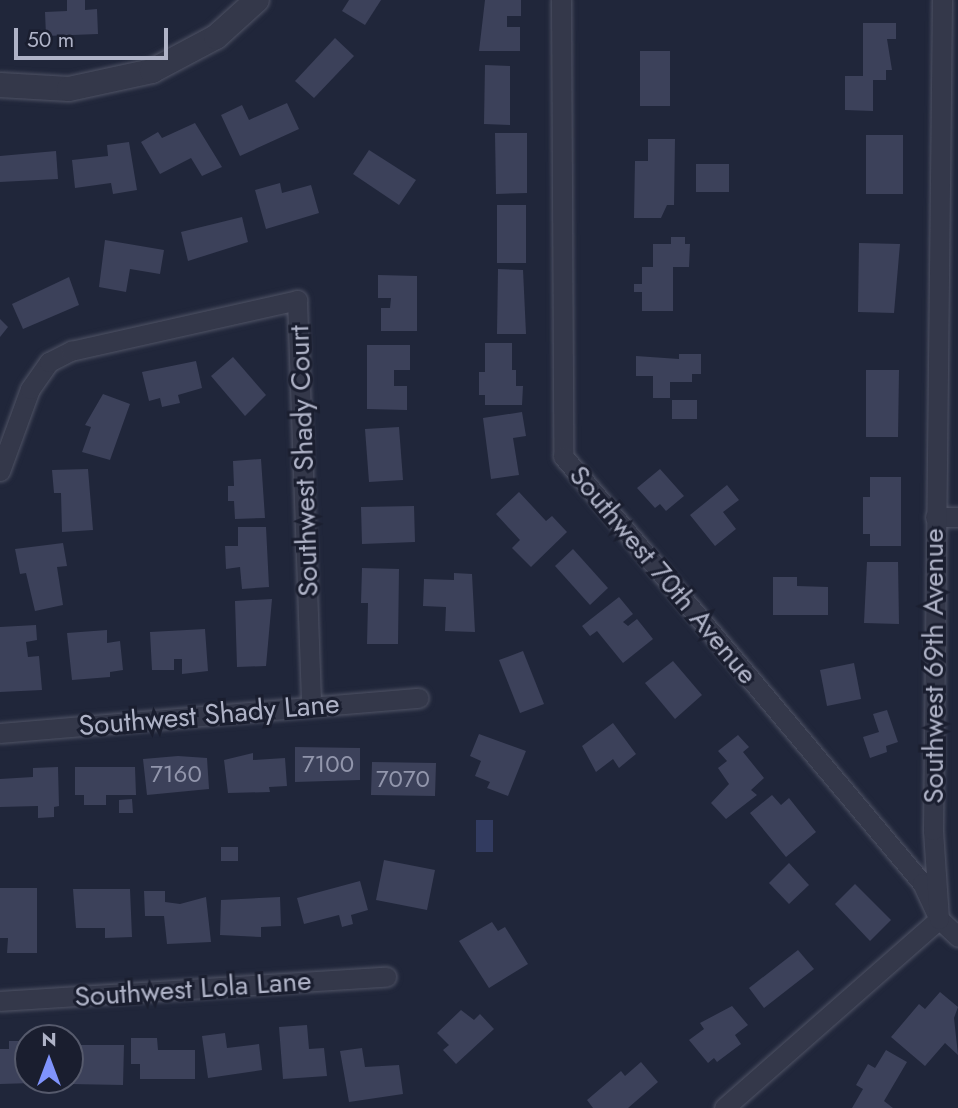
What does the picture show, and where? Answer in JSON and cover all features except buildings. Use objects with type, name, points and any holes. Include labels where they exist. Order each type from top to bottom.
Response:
[{"type":"street","points":[[0,85],[69,89],[152,71],[216,37],[257,0]]},
{"type":"street","name":"Southwest 70th Avenue","points":[[561,0],[564,456],[922,883],[939,919]]},
{"type":"street","name":"Southwest 69th Avenue","points":[[939,919],[933,830],[942,0]]},
{"type":"street","name":"Southwest Shady Court","points":[[0,471],[30,389],[49,362],[71,351],[297,300],[312,705]]},
{"type":"street","points":[[935,517],[958,517]]},
{"type":"street","name":"Southwest Shady Lane","points":[[0,733],[419,698]]},
{"type":"street","points":[[724,1108],[939,919],[958,937]]},
{"type":"street","name":"Southwest Lola Lane","points":[[0,1000],[386,977]]},
{"type":"water","points":[[476,820],[493,820],[493,852],[476,852]]}]
